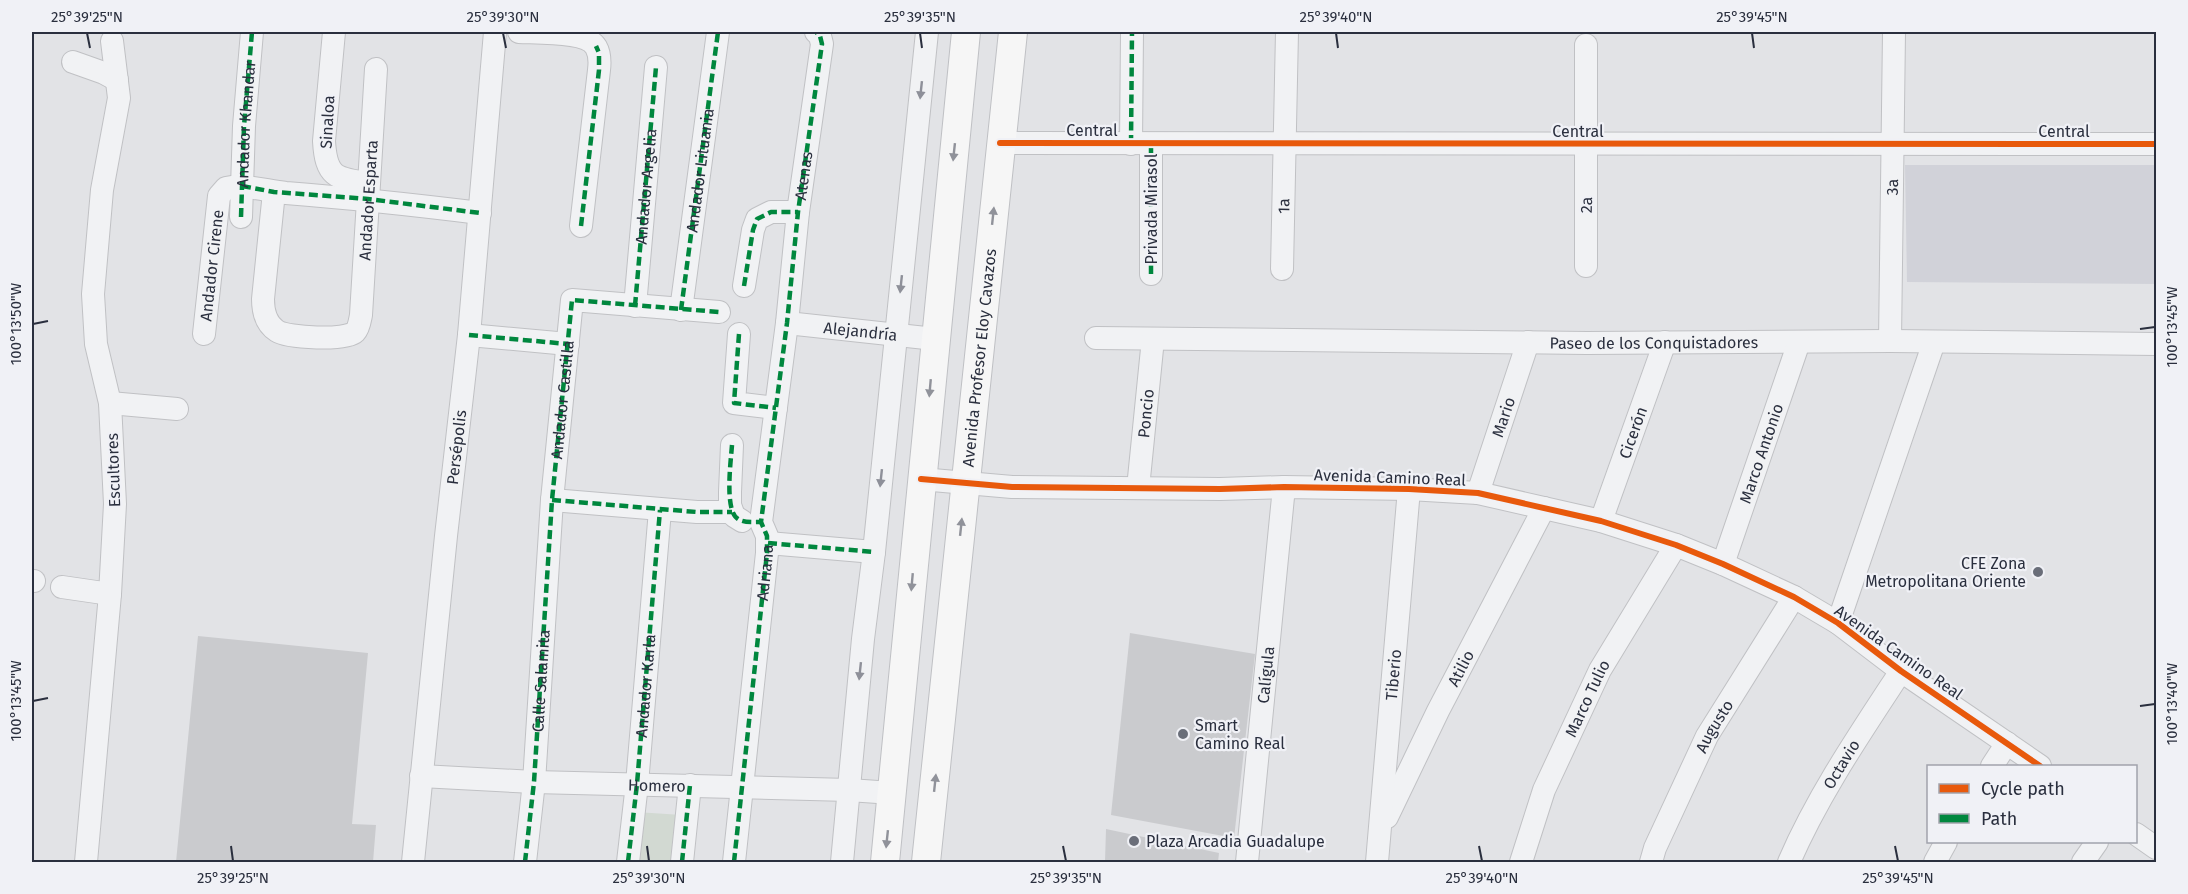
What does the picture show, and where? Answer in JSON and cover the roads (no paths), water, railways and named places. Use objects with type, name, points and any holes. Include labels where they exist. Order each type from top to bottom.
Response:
[{"type":"main road","points":[[885,862],[966,32]]},
{"type":"main road","name":"Avenida Profesor Eloy Cavazos","points":[[927,862],[1013,32]]},
{"type":"street","name":"Andador Khandar","points":[[241,217],[244,126],[252,32]]},
{"type":"street","name":"Sinaloa","points":[[334,32],[324,141],[325,155],[332,173],[368,191]]},
{"type":"street","name":"Persépolis","points":[[412,862],[469,335],[495,32]]},
{"type":"street","points":[[519,32],[579,36],[596,46],[600,61],[581,226]]},
{"type":"street","name":"Andador Lituania","points":[[681,310],[718,32]]},
{"type":"street","name":"Atenas","points":[[787,323],[798,212],[822,44],[816,32]]},
{"type":"street","points":[[842,862],[863,639],[874,552],[927,32]]},
{"type":"street","name":"Privada Mirasol","points":[[1132,32],[1151,274]]},
{"type":"street","name":"1a","points":[[1282,268],[1287,32]]},
{"type":"street","name":"3a","points":[[1890,340],[1894,32]]},
{"type":"street","name":"Escultores","points":[[86,862],[110,594],[115,504],[110,403],[96,344],[93,294],[102,189],[119,98],[112,41]]},
{"type":"street","name":"2a","points":[[1586,45],[1586,266]]},
{"type":"street","points":[[74,62],[117,80]]},
{"type":"street","name":"Andador Argelia","points":[[635,306],[656,67]]},
{"type":"street","name":"Andador Esparta","points":[[269,323],[276,331],[286,335],[304,337],[339,337],[356,331],[361,315],[376,69]]},
{"type":"street","name":"Central","points":[[1000,143],[2157,144]]},
{"type":"street","points":[[242,186],[274,192],[368,191],[480,213]]},
{"type":"street","name":"Andador Cirene","points":[[204,334],[219,196],[226,188],[242,186]]},
{"type":"street","name":"Andador Khandar","points":[[269,323],[263,311],[263,299],[274,192]]},
{"type":"street","points":[[744,286],[753,230],[757,219],[771,212],[798,212]]},
{"type":"street","name":"Andador Castilla","points":[[552,500],[572,300],[635,306]]},
{"type":"street","points":[[635,306],[719,312]]},
{"type":"street","name":"Alejandría","points":[[787,323],[935,339]]},
{"type":"street","name":"Adriana","points":[[734,862],[776,408],[787,323]]},
{"type":"street","points":[[739,334],[734,403],[776,408]]},
{"type":"street","points":[[469,335],[568,344]]},
{"type":"street","name":"Paseo de los Conquistadores","points":[[1096,338],[1528,342],[1890,340],[2157,344]]},
{"type":"street","name":"Poncio","points":[[1138,488],[1153,339]]},
{"type":"street","name":"Mario","points":[[1478,493],[1528,342]]},
{"type":"street","name":"Cicerón","points":[[1601,521],[1665,342]]},
{"type":"street","name":"Marco Antonio","points":[[1723,564],[1799,342]]},
{"type":"street","points":[[1838,623],[1934,342]]},
{"type":"street","points":[[110,403],[177,409]]},
{"type":"street","points":[[732,445],[730,492],[734,516],[765,533],[874,552]]},
{"type":"street","name":"Avenida Camino Real","points":[[921,479],[1012,487],[1221,489],[1284,487],[1409,489],[1478,493],[1601,521],[1676,545],[1794,597],[1838,623],[1901,670],[2039,765]]},
{"type":"street","name":"Calígula","points":[[1247,862],[1284,487]]},
{"type":"street","name":"Tiberio","points":[[1377,862],[1409,489]]},
{"type":"street","points":[[552,500],[660,510],[732,512]]},
{"type":"street","name":"Calle Salamita","points":[[525,862],[534,782],[552,500]]},
{"type":"street","name":"Atilio","points":[[1381,828],[1443,701],[1544,508]]},
{"type":"street","name":"Andador Karla","points":[[628,862],[637,784],[660,510]]},
{"type":"street","name":"Marco Tulio","points":[[1521,862],[1544,790],[1599,670],[1676,545]]},
{"type":"street","points":[[62,587],[110,594]]},
{"type":"street","name":"Augusto","points":[[1651,862],[1655,848],[1707,736],[1794,597]]},
{"type":"street","name":"Octavio","points":[[1789,862],[1801,836],[1856,738],[1901,670]]},
{"type":"street","points":[[1993,765],[2007,743]]},
{"type":"street","name":"Homero","points":[[422,776],[534,782],[849,789],[892,793]]},
{"type":"street","points":[[682,862],[690,785]]},
{"type":"street","points":[[2137,835],[2157,848]]},
{"type":"street","points":[[1935,862],[1945,843]]},
{"type":"street","points":[[2083,862],[2096,843]]},
{"type":"place","name":"CFE Zona Metropolitana Oriente","points":[[2038,572]]},
{"type":"place","name":"Smart Camino Real","points":[[1183,734]]},
{"type":"place","name":"Plaza Arcadia Guadalupe","points":[[1134,841]]}]
